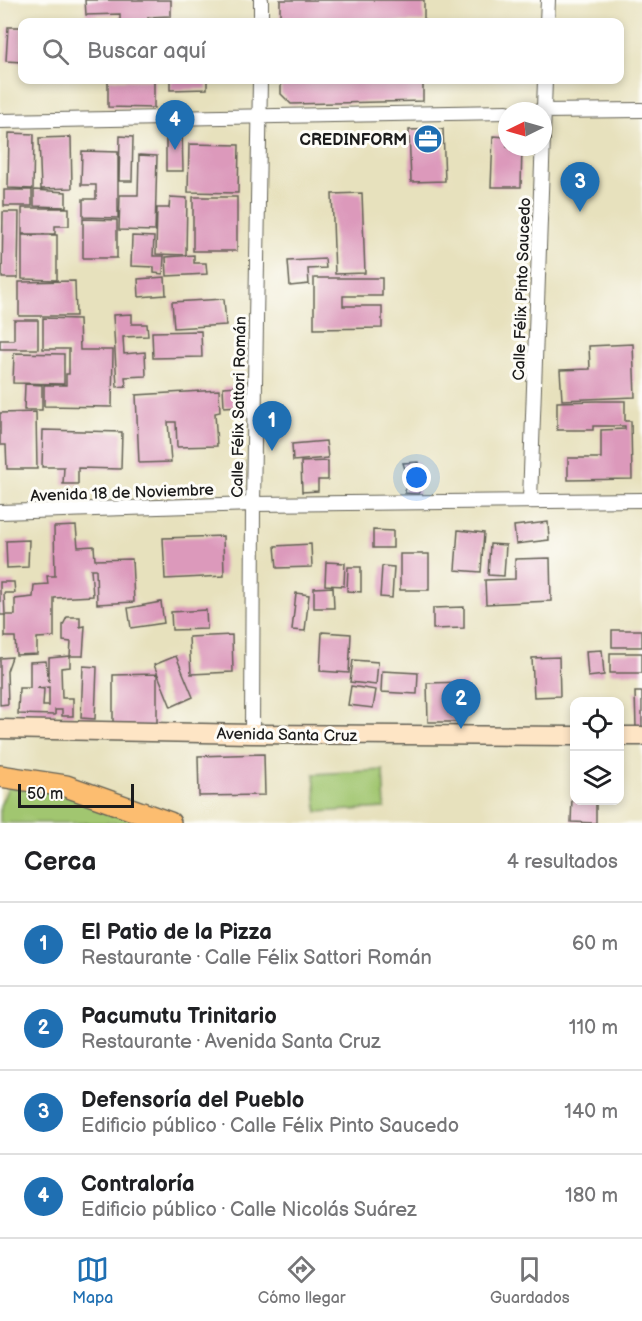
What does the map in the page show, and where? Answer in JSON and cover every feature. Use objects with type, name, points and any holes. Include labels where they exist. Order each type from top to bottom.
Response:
[{"type":"main road","name":"Avenida Santa Cruz","points":[[0,729],[252,734],[570,736]]},
{"type":"main road","points":[[624,736],[642,736]]},
{"type":"main road","points":[[0,776],[66,786],[170,823]]},
{"type":"street","points":[[261,0],[261,18]]},
{"type":"street","points":[[547,18],[548,0]]},
{"type":"street","name":"Calle Félix Sattori Román","points":[[252,734],[260,84]]},
{"type":"street","name":"Calle Félix Pinto Saucedo","points":[[543,102],[545,84]]},
{"type":"street","points":[[552,111],[642,111]]},
{"type":"street","points":[[0,121],[498,112]]},
{"type":"street","name":"Calle Félix Pinto Saucedo","points":[[530,500],[541,156]]},
{"type":"street","name":"Avenida 18 de Noviembre","points":[[0,512],[253,504],[642,500]]},
{"type":"green space","points":[[383,770],[385,808],[317,812],[314,774]]},
{"type":"green space","points":[[8,787],[64,793],[153,823],[0,823],[0,806]]},
{"type":"building","points":[[85,0],[171,0],[171,16],[120,18],[120,14],[86,15]]},
{"type":"building","points":[[280,0],[424,0],[424,18],[280,18]]},
{"type":"building","points":[[8,27],[18,27],[18,62],[6,61]]},
{"type":"building","points":[[108,84],[154,84],[154,108],[108,107]]},
{"type":"building","points":[[170,84],[207,84],[207,89],[170,90]]},
{"type":"building","points":[[281,84],[423,84],[423,101],[291,104],[281,94]]},
{"type":"building","points":[[443,129],[445,181],[411,182],[409,130]]},
{"type":"building","points":[[166,131],[182,131],[183,171],[166,171]]},
{"type":"building","points":[[9,133],[34,134],[33,189],[8,188]]},
{"type":"building","points":[[120,136],[133,137],[132,181],[119,181]]},
{"type":"building","points":[[493,136],[498,136],[498,156],[522,156],[521,187],[491,187]]},
{"type":"building","points":[[71,137],[72,188],[41,189],[39,138]]},
{"type":"building","points":[[189,144],[239,145],[238,193],[188,192]]},
{"type":"building","points":[[82,151],[118,152],[118,218],[83,217],[83,199],[96,199],[96,185],[81,185]]},
{"type":"building","points":[[139,155],[157,156],[155,231],[119,230],[120,195],[138,195]]},
{"type":"building","points":[[4,190],[32,190],[32,206],[4,206]]},
{"type":"building","points":[[34,190],[66,192],[66,207],[34,206]]},
{"type":"building","points":[[362,193],[365,273],[335,274],[332,194]]},
{"type":"building","points":[[170,197],[187,198],[186,255],[156,254],[157,208],[169,208]]},
{"type":"building","points":[[193,197],[237,197],[237,251],[193,251]]},
{"type":"building","points":[[22,208],[69,208],[69,226],[55,226],[55,234],[22,234]]},
{"type":"building","points":[[3,212],[19,212],[18,278],[2,278]]},
{"type":"building","points":[[83,219],[117,220],[117,258],[83,258]]},
{"type":"building","points":[[22,235],[57,235],[57,280],[22,279]]},
{"type":"building","points":[[132,236],[154,237],[153,256],[164,256],[163,274],[154,273],[154,267],[131,266]]},
{"type":"building","points":[[194,255],[194,263],[206,263],[207,274],[167,276],[166,257]]},
{"type":"building","points":[[325,259],[326,268],[308,269],[309,284],[290,286],[288,261]]},
{"type":"building","points":[[165,277],[166,295],[139,297],[138,279]]},
{"type":"building","points":[[314,278],[382,278],[382,296],[343,296],[343,306],[382,306],[382,328],[314,329]]},
{"type":"building","points":[[75,281],[76,316],[19,316],[19,282]]},
{"type":"building","points":[[224,299],[226,325],[174,328],[172,302]]},
{"type":"building","points":[[132,314],[132,324],[147,324],[148,336],[123,337],[124,354],[145,352],[146,376],[125,377],[126,386],[117,387],[113,315]]},
{"type":"building","points":[[43,318],[79,319],[80,350],[113,350],[112,407],[44,406],[44,385],[66,385],[66,374],[69,374],[69,349],[43,349]]},
{"type":"building","points":[[14,320],[38,320],[38,349],[0,349],[0,340],[14,340]]},
{"type":"building","points":[[201,331],[202,357],[153,358],[152,332]]},
{"type":"building","points":[[633,344],[635,397],[562,400],[560,370],[590,369],[589,346]]},
{"type":"building","points":[[14,353],[64,354],[64,384],[13,383]]},
{"type":"building","points":[[25,384],[42,385],[42,410],[24,410]]},
{"type":"building","points":[[238,386],[239,406],[224,407],[223,387]]},
{"type":"building","points":[[219,390],[220,412],[215,413],[217,446],[177,447],[176,422],[168,422],[171,462],[139,463],[136,395]]},
{"type":"building","points":[[625,401],[625,421],[631,421],[632,479],[568,480],[568,458],[601,458],[601,430],[625,429],[625,426],[593,426],[593,430],[557,430],[557,402]]},
{"type":"building","points":[[36,412],[37,469],[7,469],[6,445],[0,445],[0,413]]},
{"type":"building","points":[[43,430],[122,432],[121,469],[78,468],[78,484],[63,484],[64,467],[42,467]]},
{"type":"building","points":[[326,441],[328,458],[293,461],[292,444]]},
{"type":"building","points":[[328,461],[328,480],[318,480],[318,491],[302,492],[301,462]]},
{"type":"building","points":[[418,462],[419,494],[405,493],[407,475],[403,463]]},
{"type":"building","points":[[548,522],[549,540],[516,544],[514,526]]},
{"type":"building","points":[[76,526],[78,547],[94,546],[95,560],[132,559],[134,602],[97,604],[96,569],[91,569],[93,596],[54,598],[54,637],[37,638],[37,654],[16,655],[15,637],[5,637],[5,615],[15,615],[15,599],[33,597],[34,585],[48,584],[47,576],[55,576],[54,527]]},
{"type":"building","points":[[373,530],[393,531],[393,548],[373,548]]},
{"type":"building","points":[[458,530],[484,533],[481,572],[455,570]]},
{"type":"building","points":[[223,536],[224,576],[165,579],[163,538]]},
{"type":"building","points":[[29,540],[28,567],[7,568],[6,541]]},
{"type":"building","points":[[311,544],[312,567],[277,568],[275,546]]},
{"type":"building","points":[[490,544],[506,545],[504,576],[488,575]]},
{"type":"building","points":[[400,554],[429,554],[429,590],[400,590]]},
{"type":"building","points":[[550,558],[551,601],[486,604],[485,580],[515,579],[515,559]]},
{"type":"building","points":[[326,562],[345,563],[344,586],[325,585]]},
{"type":"building","points":[[382,566],[394,567],[392,598],[380,597]]},
{"type":"building","points":[[348,567],[361,567],[361,592],[347,591]]},
{"type":"building","points":[[0,582],[14,582],[15,593],[4,593],[5,615],[0,615]]},
{"type":"building","points":[[333,587],[334,608],[314,608],[314,588]]},
{"type":"building","points":[[296,593],[309,595],[305,631],[292,630]]},
{"type":"building","points":[[161,602],[164,623],[131,628],[128,608]]},
{"type":"building","points":[[464,607],[464,628],[433,629],[433,608]]},
{"type":"building","points":[[206,610],[207,629],[172,630],[171,612]]},
{"type":"building","points":[[67,617],[80,617],[80,627],[85,626],[83,656],[70,656],[71,642],[63,641],[63,625]]},
{"type":"building","points":[[612,630],[642,630],[642,647],[612,647]]},
{"type":"building","points":[[322,632],[351,634],[349,673],[320,671]]},
{"type":"building","points":[[232,635],[233,672],[191,674],[189,637]]},
{"type":"building","points":[[602,650],[604,675],[588,677],[586,651]]},
{"type":"building","points":[[610,653],[642,653],[642,673],[610,673]]},
{"type":"building","points":[[70,656],[70,667],[61,668],[62,698],[73,698],[73,716],[62,716],[62,710],[55,710],[55,715],[18,714],[19,688],[30,688],[30,662],[46,661],[49,683],[49,658]],"holes":[[[49,687],[49,706],[43,706],[44,689],[37,688]]]},
{"type":"building","points":[[176,656],[193,697],[171,707],[154,665]]},
{"type":"building","points":[[12,657],[7,671],[8,704],[0,705],[0,658]]},
{"type":"building","points":[[559,657],[560,696],[534,697],[532,658]]},
{"type":"building","points":[[353,660],[378,662],[376,685],[350,682]]},
{"type":"building","points":[[83,666],[97,667],[95,719],[81,718]]},
{"type":"building","points":[[382,671],[418,673],[417,694],[381,692]]},
{"type":"building","points":[[157,674],[157,727],[113,727],[113,675]]},
{"type":"building","points":[[466,682],[467,694],[459,694],[459,722],[428,722],[427,683]]},
{"type":"building","points":[[351,686],[376,690],[373,708],[348,705]]},
{"type":"building","points":[[635,692],[642,692],[642,727],[636,728]]},
{"type":"building","points":[[264,754],[265,795],[199,796],[198,756]]},
{"type":"building","points":[[572,805],[596,805],[596,823],[571,822]]},
{"type":"place","name":"CREDINFORM","points":[[428,139]]},
{"type":"place","name":"Contraloría","points":[[175,150]]},
{"type":"place","name":"Defensoría del Pueblo","points":[[580,212]]},
{"type":"place","name":"El Patio de la Pizza","points":[[272,451]]},
{"type":"place","name":"Pacumutu Trinitario","points":[[461,729]]}]
